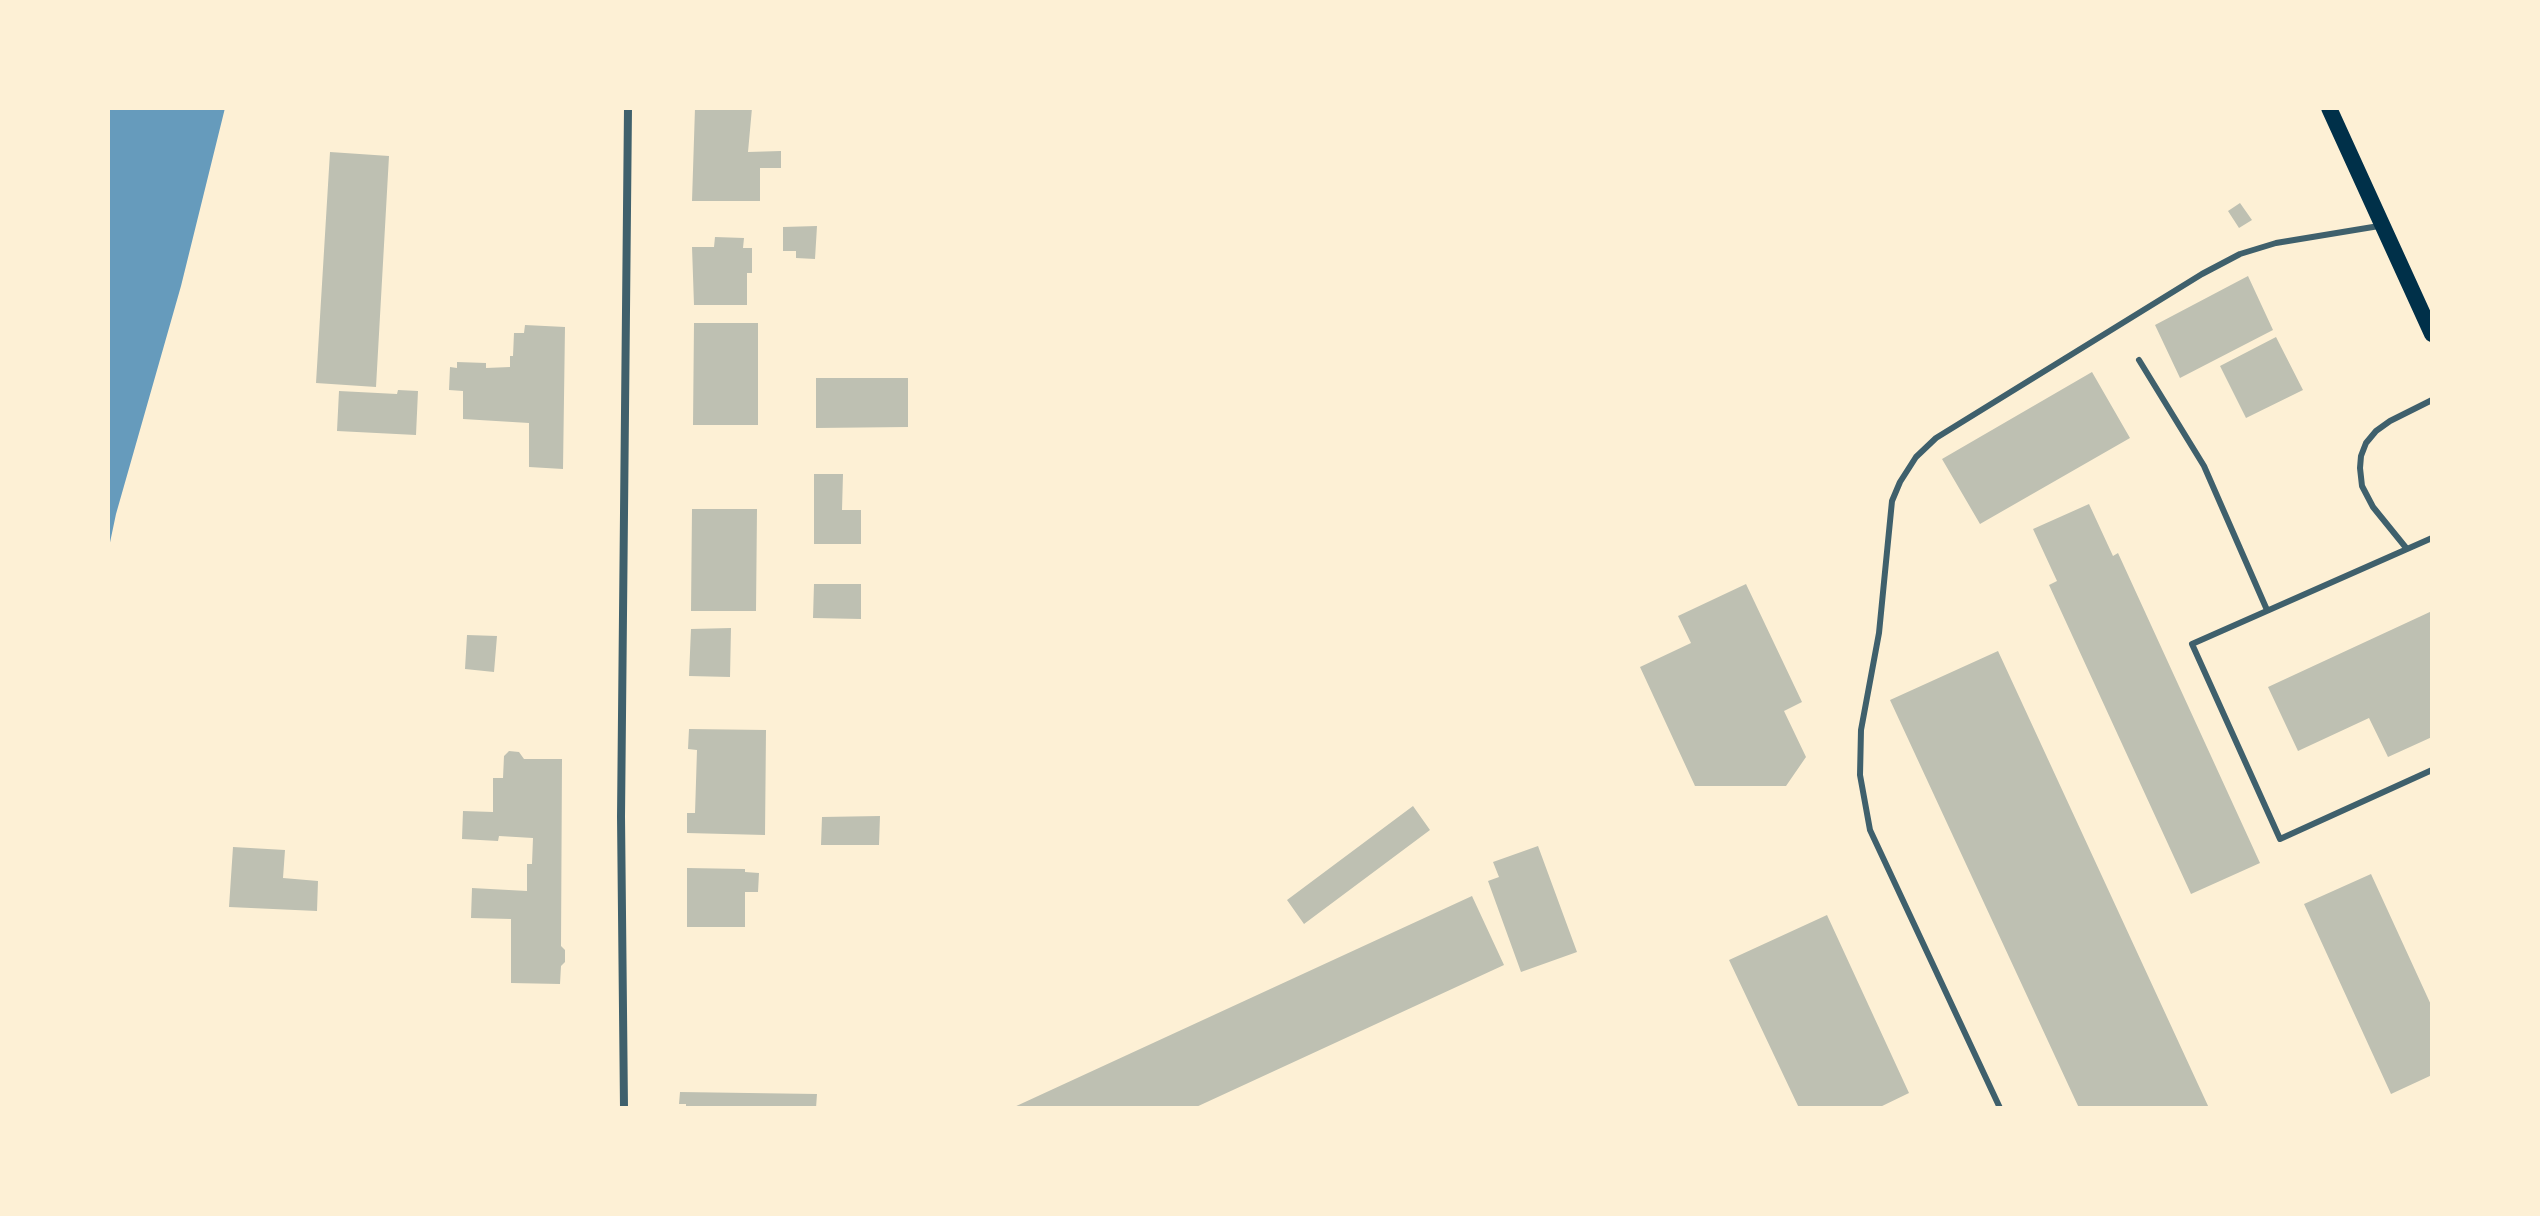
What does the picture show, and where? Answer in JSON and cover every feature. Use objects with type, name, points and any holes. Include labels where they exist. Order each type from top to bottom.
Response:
[{"type":"main road","points":[[2329,108],[2432,334]]},
{"type":"street","points":[[624,1108],[621,816],[628,108]]},
{"type":"lane","points":[[2000,1108],[1870,830],[1860,775],[1861,730],[1879,633],[1892,501],[1900,482],[1916,457],[1936,438],[2202,274],[2240,254],[2276,243],[2382,225]]},
{"type":"lane","points":[[2139,360],[2204,466],[2267,610]]},
{"type":"lane","points":[[2407,549],[2373,507],[2362,486],[2361,456],[2366,443],[2376,431],[2432,400]]},
{"type":"lane","points":[[2432,538],[2192,644],[2280,839],[2432,770]]},
{"type":"water","points":[[108,108],[225,108],[181,286],[108,552]]},
{"type":"building","points":[[695,108],[752,108],[748,152],[781,151],[781,168],[760,168],[760,201],[692,201]]},
{"type":"building","points":[[330,152],[389,156],[376,387],[316,383]]},
{"type":"building","points":[[2240,203],[2252,220],[2239,228],[2228,211]]},
{"type":"building","points":[[817,226],[815,259],[796,258],[796,251],[783,251],[783,227]]},
{"type":"building","points":[[715,237],[744,238],[743,248],[752,248],[752,273],[747,273],[747,305],[694,305],[692,247],[714,247]]},
{"type":"building","points":[[2248,276],[2273,330],[2180,378],[2155,325]]},
{"type":"building","points":[[694,323],[758,323],[758,425],[693,425]]},
{"type":"building","points":[[525,325],[565,327],[563,469],[529,467],[529,423],[463,419],[463,391],[449,390],[450,367],[457,368],[457,362],[486,363],[486,368],[510,367],[514,333],[524,333]]},
{"type":"building","points":[[2276,337],[2303,390],[2246,418],[2220,366]]},
{"type":"building","points":[[2092,372],[2130,438],[1980,524],[1942,459]]},
{"type":"building","points":[[816,378],[908,378],[908,427],[816,428]]},
{"type":"building","points":[[398,390],[418,391],[416,435],[337,431],[339,391],[397,394]]},
{"type":"building","points":[[814,474],[843,474],[842,510],[861,510],[861,544],[814,544]]},
{"type":"building","points":[[2089,504],[2113,556],[2118,553],[2260,863],[2191,894],[2049,585],[2057,581],[2033,529]]},
{"type":"building","points":[[692,509],[757,509],[756,611],[691,611]]},
{"type":"building","points":[[814,584],[861,584],[861,619],[813,618]]},
{"type":"building","points":[[1746,584],[1802,702],[1784,711],[1806,757],[1786,786],[1695,786],[1640,667],[1691,643],[1678,616]]},
{"type":"building","points":[[2432,611],[2432,737],[2388,757],[2369,718],[2298,751],[2268,687]]},
{"type":"building","points":[[731,628],[730,677],[689,676],[691,629]]},
{"type":"building","points":[[467,635],[497,636],[494,672],[465,669]]},
{"type":"building","points":[[1998,651],[2209,1108],[2079,1108],[1890,700]]},
{"type":"building","points":[[689,729],[766,730],[765,835],[687,833],[687,813],[695,813],[697,750],[688,749]]},
{"type":"building","points":[[509,751],[519,752],[524,759],[562,759],[561,946],[565,950],[565,962],[561,966],[560,984],[511,983],[511,919],[471,918],[472,888],[527,891],[527,864],[532,864],[533,838],[499,836],[498,841],[462,839],[463,811],[493,812],[493,778],[503,778],[504,756]]},
{"type":"building","points":[[1413,806],[1430,830],[1304,924],[1287,900]]},
{"type":"building","points":[[880,816],[879,845],[821,845],[822,817]]},
{"type":"building","points":[[1538,846],[1577,952],[1521,972],[1488,881],[1499,877],[1493,862]]},
{"type":"building","points":[[233,847],[285,850],[283,878],[318,881],[317,911],[229,907]]},
{"type":"building","points":[[687,868],[745,869],[745,872],[759,873],[758,892],[745,892],[745,927],[687,927]]},
{"type":"building","points":[[2371,874],[2432,1007],[2432,1075],[2391,1094],[2304,904]]},
{"type":"building","points":[[1472,896],[1504,965],[1194,1108],[1012,1108]]},
{"type":"building","points":[[1827,915],[1909,1093],[1878,1108],[1799,1108],[1729,960]]},
{"type":"building","points":[[680,1092],[817,1094],[816,1108],[686,1108],[686,1104],[679,1104]]}]
